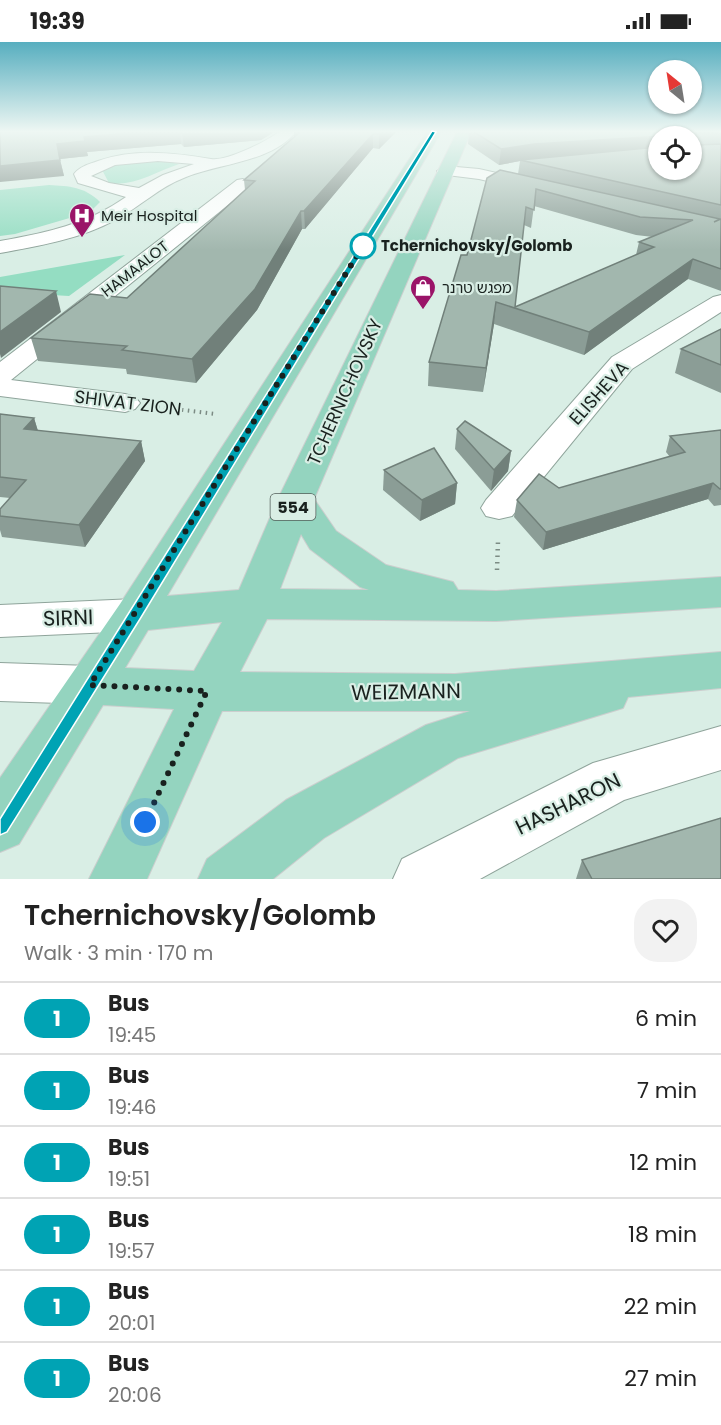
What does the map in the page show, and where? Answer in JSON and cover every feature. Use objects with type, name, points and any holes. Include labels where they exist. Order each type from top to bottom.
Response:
[{"type":"main road","points":[[0,825],[135,615],[410,171]]},
{"type":"main road","name":"TCHERNICHOVSKY","points":[[118,879],[207,691],[254,604],[296,500],[462,172]]},
{"type":"main road","points":[[296,500],[323,540],[374,577],[496,606]]},
{"type":"main road","points":[[135,615],[254,604],[496,606],[721,592]]},
{"type":"main road","points":[[227,879],[305,819],[444,740],[701,672]]},
{"type":"main road","name":"WEIZMANN","points":[[90,685],[207,691],[455,693],[701,672]]},
{"type":"street","points":[[87,171],[82,174],[84,180],[98,186],[142,194]]},
{"type":"street","points":[[0,247],[58,236],[84,228],[110,216],[167,178],[187,171]]},
{"type":"street","points":[[462,172],[473,171]]},
{"type":"street","points":[[462,172],[548,190]]},
{"type":"street","name":"HAMAALOT","points":[[0,375],[243,184]]},
{"type":"street","name":"ELISHEVA","points":[[499,508],[622,363],[721,302]]},
{"type":"street","name":"SHIVAT ZION","points":[[0,387],[125,403]]},
{"type":"street","name":"SIRNI","points":[[0,621],[135,615]]},
{"type":"street","points":[[0,682],[90,685]]},
{"type":"street","name":"HASHARON","points":[[422,879],[611,780],[721,748]]},
{"type":"path","name":"SHIVAT ZION","points":[[125,403],[256,419]]},
{"type":"path","points":[[496,606],[499,508]]},
{"type":"green space","points":[[103,171],[161,171],[136,181],[109,183]]},
{"type":"green space","points":[[49,185],[83,190],[100,202],[90,212],[15,234],[0,236],[0,190]]},
{"type":"green space","points":[[125,255],[69,296],[0,292],[0,277]]},
{"type":"building","points":[[254,171],[340,171],[304,211],[301,211],[255,289],[192,359],[122,350],[127,346],[31,338],[90,294],[127,298],[255,181],[244,180]]},
{"type":"building","points":[[498,171],[720,219],[714,222],[721,219],[721,269],[693,259],[589,332],[496,302],[486,368],[429,362],[461,255],[467,255],[487,178]],"holes":[[[536,189],[640,217],[693,220],[639,242],[654,247],[515,307],[526,207],[534,210]]]},
{"type":"building","points":[[569,171],[648,171],[648,180],[702,180],[702,171],[721,171],[721,205]]},
{"type":"building","points":[[0,286],[56,291],[0,332]]},
{"type":"building","points":[[721,329],[721,365],[681,349]]},
{"type":"building","points":[[0,414],[34,418],[24,429],[141,441],[79,525],[0,516],[0,509],[26,480],[0,477]]},
{"type":"building","points":[[465,421],[511,451],[494,470],[457,429]]},
{"type":"building","points":[[721,430],[721,489],[713,483],[546,532],[517,500],[539,474],[559,488],[685,452],[670,436]]},
{"type":"building","points":[[434,448],[457,483],[422,500],[384,470]]},
{"type":"building","points":[[721,818],[721,879],[592,879],[582,860]]},
{"type":"bus line","name":"1","points":[[0,826],[135,615],[410,171]]},
{"type":"place","name":"Meir Hospital","points":[[82,239]]},
{"type":"place","name":"Tchernichovsky/Golomb","points":[[363,246]]},
{"type":"place","name":"מפגש טרנר","points":[[423,311]]},
{"type":"route","points":[[145,822],[207,691],[90,685],[363,246]]}]
